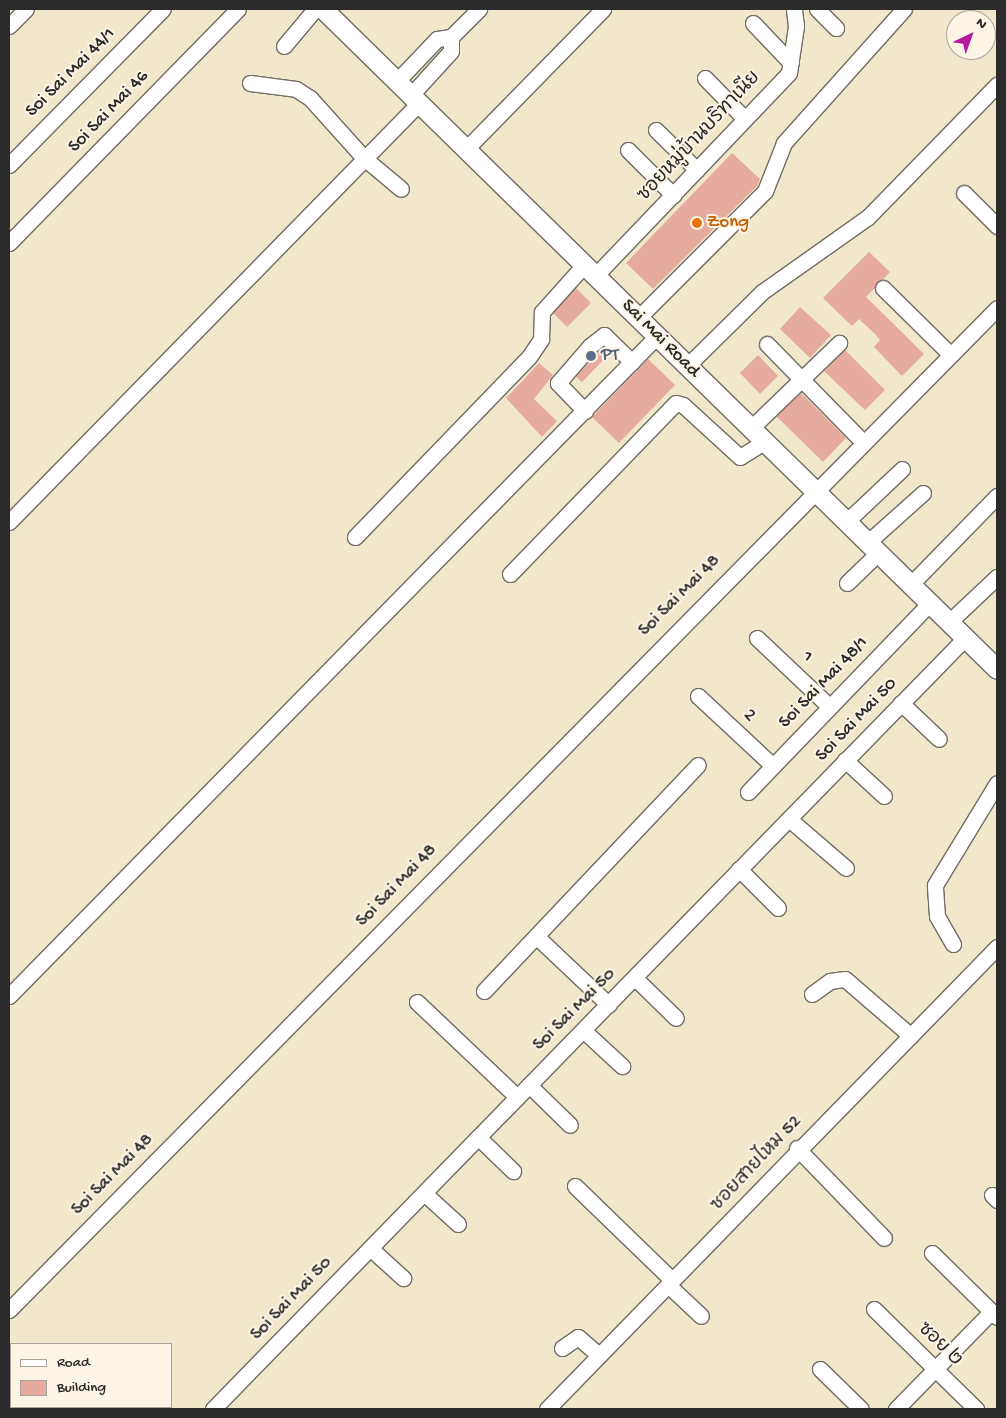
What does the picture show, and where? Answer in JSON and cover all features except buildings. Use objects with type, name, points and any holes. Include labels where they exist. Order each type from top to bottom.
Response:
[{"type":"main road","name":"Sai Mai Road","points":[[323,9],[997,669]]},
{"type":"street","points":[[9,26],[26,9]]},
{"type":"street","name":"Soi Sai Mai 44/1","points":[[9,165],[163,9]]},
{"type":"street","name":"Soi Sai Mai 46","points":[[9,243],[238,9]]},
{"type":"street","points":[[284,46],[315,9]]},
{"type":"street","points":[[397,81],[437,39],[451,37],[479,9]]},
{"type":"street","points":[[466,149],[603,9]]},
{"type":"street","name":"ซอยหมู่บ้านบริทาเนีย","points":[[355,537],[529,357],[541,339],[542,312],[673,195],[789,73],[794,9]]},
{"type":"street","points":[[817,9],[836,28]]},
{"type":"street","points":[[638,318],[765,191],[784,142],[904,9]]},
{"type":"street","points":[[753,23],[791,63]]},
{"type":"street","points":[[9,522],[364,158],[415,99],[451,51],[451,37]]},
{"type":"street","points":[[705,78],[745,119]]},
{"type":"street","points":[[250,83],[296,89],[364,158],[401,189]]},
{"type":"street","points":[[687,366],[762,292],[868,217],[997,85]]},
{"type":"street","points":[[656,130],[697,170]]},
{"type":"street","points":[[628,150],[673,195]]},
{"type":"street","points":[[964,193],[997,226]]},
{"type":"street","points":[[883,288],[951,355]]},
{"type":"street","name":"Soi Sai Mai 48","points":[[9,1310],[813,490],[997,308]]},
{"type":"street","points":[[585,411],[558,382],[590,346],[604,336],[632,362]]},
{"type":"street","points":[[9,996],[657,336]]},
{"type":"street","points":[[510,574],[676,403],[740,457],[801,379],[839,343]]},
{"type":"street","points":[[767,344],[862,441]]},
{"type":"street","points":[[846,522],[902,469]]},
{"type":"street","points":[[847,583],[873,548],[923,493]]},
{"type":"street","points":[[911,584],[997,496]]},
{"type":"street","points":[[949,622],[997,578]]},
{"type":"street","name":"Soi Sai Mai 48/1","points":[[748,792],[930,603]]},
{"type":"street","name":"1","points":[[757,638],[829,706]]},
{"type":"street","name":"Soi Sai Mai 50","points":[[213,1409],[517,1097],[584,1031],[965,638]]},
{"type":"street","name":"2","points":[[698,696],[772,765]]},
{"type":"street","points":[[901,703],[939,739]]},
{"type":"street","points":[[845,760],[884,796]]},
{"type":"street","points":[[484,991],[698,765]]},
{"type":"street","points":[[953,944],[937,916],[937,880],[972,831],[997,783]]},
{"type":"street","points":[[789,819],[846,868]]},
{"type":"street","points":[[740,869],[778,908]]},
{"type":"street","points":[[536,936],[609,1005]]},
{"type":"street","name":"ซอยสายไหม 52","points":[[547,1409],[670,1283],[797,1148],[911,1036],[997,947]]},
{"type":"street","points":[[635,978],[676,1018]]},
{"type":"street","points":[[812,994],[830,981],[845,979],[911,1036]]},
{"type":"street","points":[[417,1002],[517,1097]]},
{"type":"street","points":[[584,1031],[622,1066]]},
{"type":"street","points":[[529,1085],[570,1125]]},
{"type":"street","points":[[478,1137],[513,1171]]},
{"type":"street","points":[[797,1148],[884,1238]]},
{"type":"street","points":[[576,1186],[701,1316]]},
{"type":"street","points":[[424,1193],[458,1224]]},
{"type":"street","points":[[370,1248],[403,1278]]},
{"type":"street","points":[[896,1409],[935,1369],[994,1314],[932,1253]]},
{"type":"street","name":"ซอย ๒","points":[[874,1309],[976,1409]]},
{"type":"street","points":[[562,1348],[578,1337],[599,1355]]},
{"type":"street","points":[[820,1369],[861,1409]]},
{"type":"place","name":"Zong","points":[[697,223]]},
{"type":"place","name":"PT","points":[[591,356]]}]
